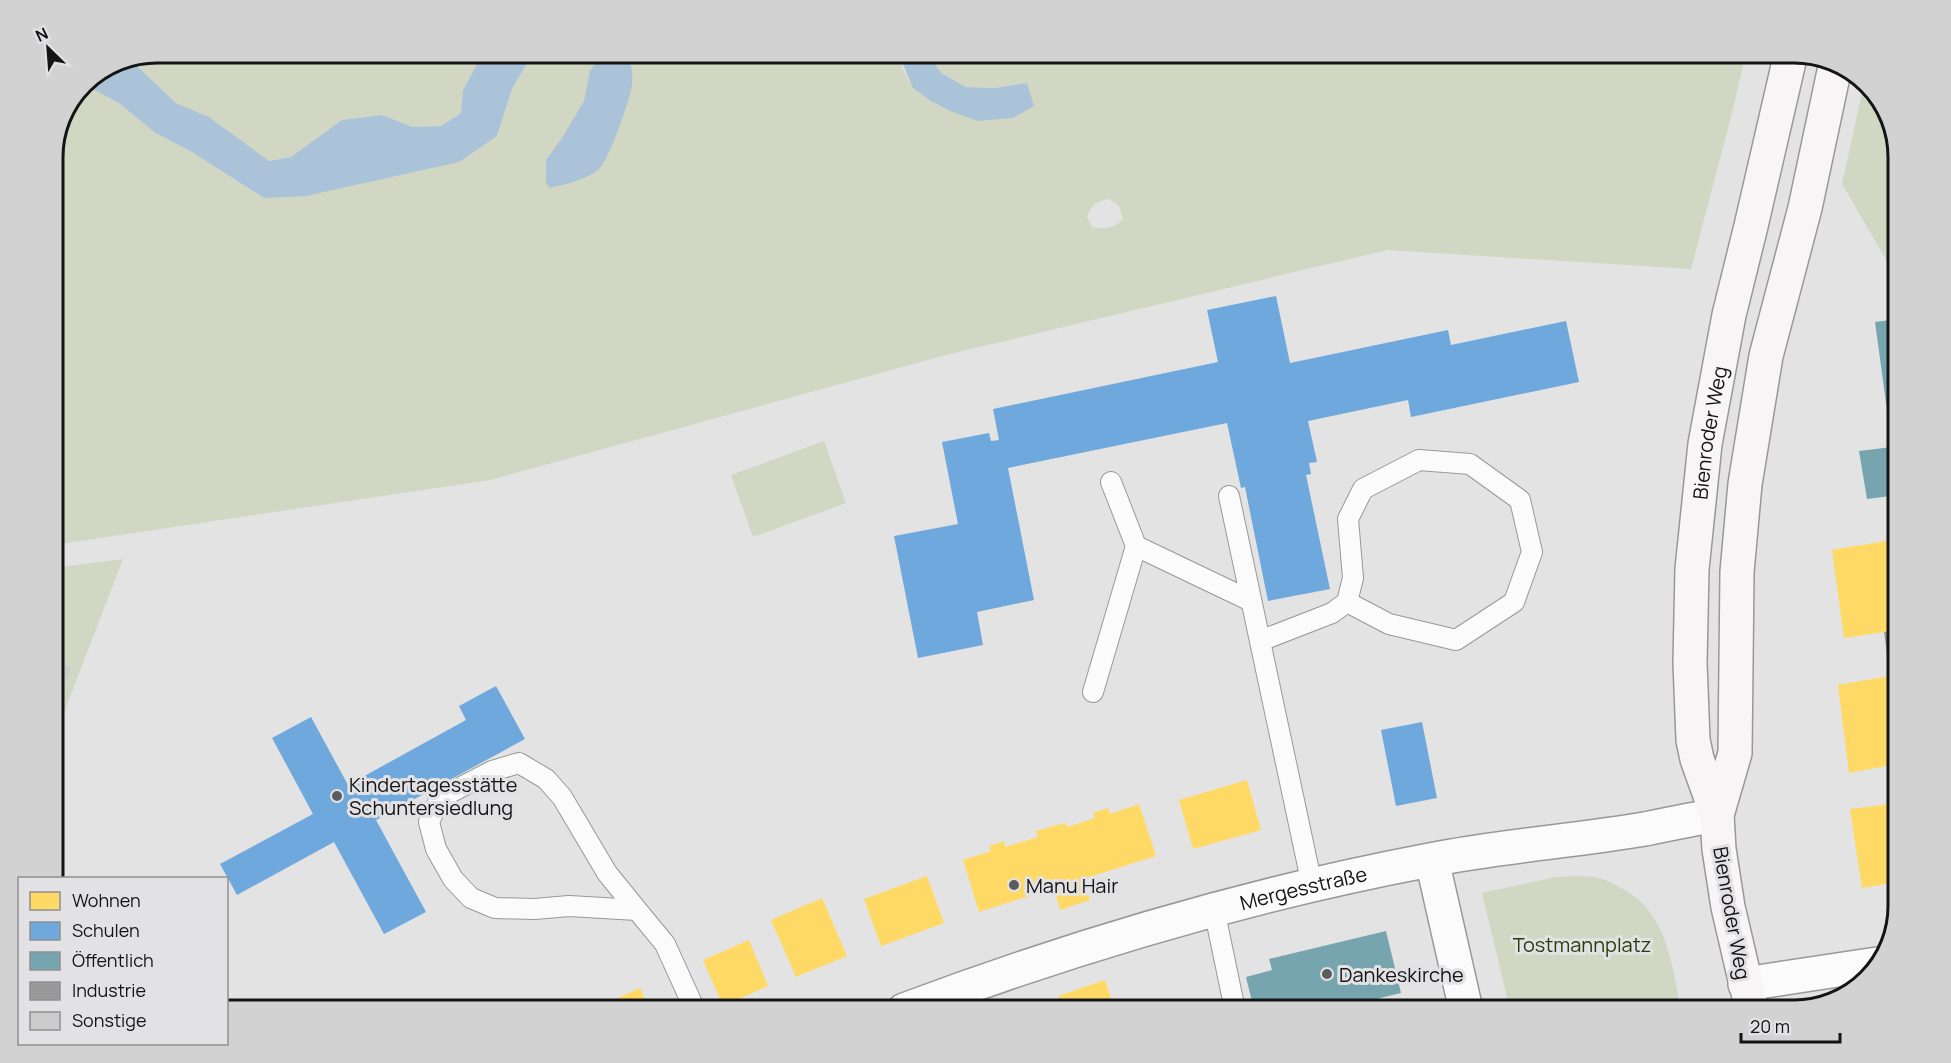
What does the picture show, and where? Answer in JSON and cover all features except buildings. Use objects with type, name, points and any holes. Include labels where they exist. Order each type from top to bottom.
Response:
[{"type":"main road","name":"Bienroder Weg","points":[[1748,997],[1719,849],[1717,815],[1697,759],[1693,740],[1690,663],[1692,569],[1706,444],[1729,315],[1788,63]]},
{"type":"main road","name":"Bienroder Weg","points":[[1717,815],[1735,753],[1737,572],[1744,484],[1766,356],[1805,208],[1834,72]]},
{"type":"street","name":"Mergesstraße","points":[[955,1000],[1106,940],[1214,909],[1312,885],[1432,860],[1645,829],[1717,815]]},
{"type":"street","points":[[1432,860],[1464,1000]]},
{"type":"street","points":[[1748,997],[1866,967]]},
{"type":"lane","points":[[1260,641],[1332,613],[1347,602],[1353,578],[1348,519],[1363,489],[1419,460],[1449,462],[1470,464],[1520,500],[1532,552],[1514,602],[1456,640],[1389,624],[1347,602]]},
{"type":"lane","points":[[1093,692],[1136,546],[1111,482]]},
{"type":"lane","points":[[1229,496],[1312,885]]},
{"type":"lane","points":[[1136,546],[1251,601]]},
{"type":"lane","points":[[637,910],[569,906],[534,909],[495,908],[471,898],[453,879],[436,849],[429,822],[440,798],[492,771],[519,764],[546,779],[562,797],[607,873],[665,944],[690,1000]]},
{"type":"lane","points":[[1214,909],[1233,1000]]},
{"type":"green space","points":[[157,63],[478,63],[463,90],[461,113],[441,126],[413,127],[382,115],[343,120],[291,157],[268,161],[209,117],[176,103],[136,65]]},
{"type":"green space","points":[[527,63],[596,63],[577,116],[546,160],[550,188],[586,177],[623,63],[901,63],[909,80],[927,98],[950,111],[977,121],[1027,83],[994,88],[966,87],[941,73],[934,63],[1744,63],[1691,269],[1387,250],[946,355],[490,480],[63,544],[63,151],[70,121],[90,90],[92,89],[119,103],[154,132],[192,152],[264,198],[497,136],[512,89]],"holes":[[[1109,199],[1119,206],[1123,219],[1109,228],[1101,228],[1092,227],[1087,217],[1095,204]]]},
{"type":"green space","points":[[1862,92],[1878,115],[1888,151],[1888,263],[1842,184]]},
{"type":"green space","points":[[824,441],[846,503],[753,537],[731,475]]},
{"type":"green space","points":[[123,559],[63,715],[63,567]]},
{"type":"green space","name":"Tostmannplatz","points":[[1556,877],[1603,879],[1619,887],[1648,909],[1657,924],[1670,957],[1679,1000],[1508,1000],[1482,893]]},
{"type":"water","points":[[478,63],[527,63],[512,89],[497,136],[459,162],[306,196],[264,198],[192,152],[154,132],[119,103],[92,89],[121,70],[136,65],[176,103],[209,117],[269,161],[291,157],[342,120],[382,115],[413,127],[441,126],[461,113],[463,90]]},
{"type":"water","points":[[595,63],[630,63],[632,84],[623,116],[607,156],[598,170],[581,179],[550,188],[546,182],[546,160],[584,101],[590,71]]},
{"type":"water","points":[[902,63],[934,63],[941,73],[966,87],[994,88],[1027,83],[1034,106],[1013,118],[977,121],[950,111],[913,88]]},
{"type":"place","name":"Kindertagesstätte Schuntersiedlung","points":[[337,796]]},
{"type":"place","name":"Manu Hair","points":[[1014,885]]},
{"type":"place","name":"Dankeskirche","points":[[1327,974]]}]
